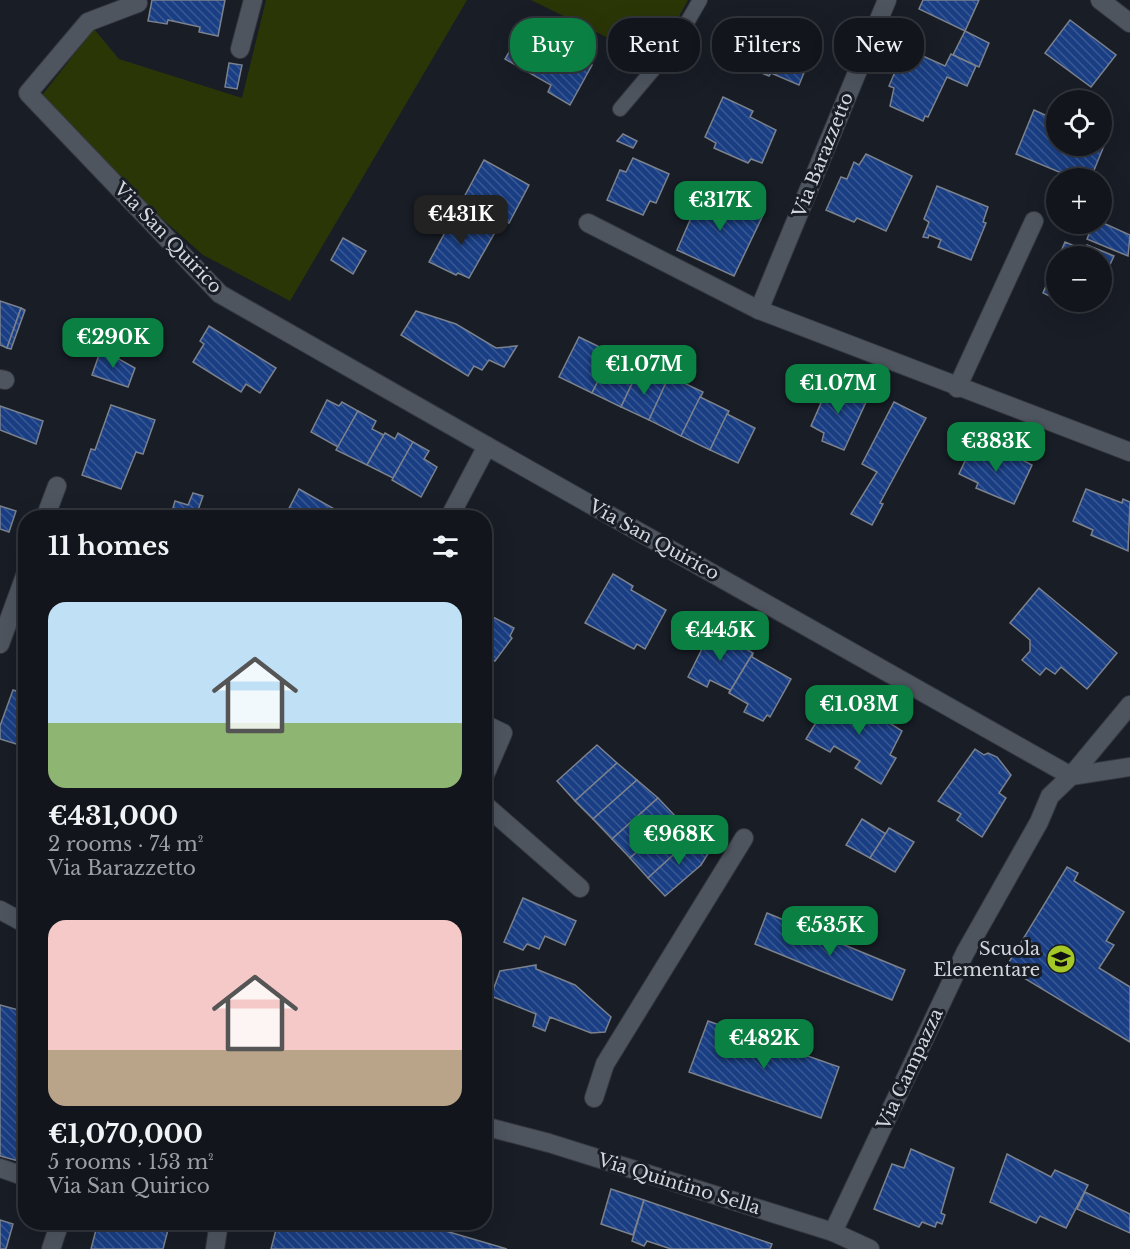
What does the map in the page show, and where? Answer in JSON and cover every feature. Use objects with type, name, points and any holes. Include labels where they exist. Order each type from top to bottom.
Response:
[{"type":"street","points":[[240,49],[253,0]]},
{"type":"street","name":"Via Barazzetto","points":[[759,310],[886,0]]},
{"type":"street","points":[[1100,0],[1130,23]]},
{"type":"street","name":"Via San Quirico","points":[[138,3],[87,22],[28,93],[220,294],[1071,776]]},
{"type":"street","points":[[957,388],[1034,221]]},
{"type":"street","points":[[588,223],[759,310],[957,388],[1130,452]]},
{"type":"street","points":[[453,510],[487,446]]},
{"type":"street","points":[[48,510],[57,486]]},
{"type":"street","points":[[0,644],[18,595]]},
{"type":"street","points":[[1071,776],[1130,705]]},
{"type":"street","points":[[492,728],[503,733],[492,758]]},
{"type":"street","points":[[1071,776],[1130,767]]},
{"type":"street","name":"Via Campazza","points":[[833,1232],[964,953],[1039,822],[1050,796],[1071,776]]},
{"type":"street","points":[[492,811],[580,888]]},
{"type":"street","points":[[594,1098],[605,1064],[744,838]]},
{"type":"street","points":[[0,910],[18,920]]},
{"type":"street","name":"Via Quintino Sella","points":[[492,1128],[549,1143],[833,1232],[870,1249]]},
{"type":"street","points":[[0,1168],[18,1174]]},
{"type":"street","points":[[51,1249],[57,1230]]},
{"type":"street","points":[[215,1249],[218,1230]]},
{"type":"lane","points":[[620,109],[675,45],[700,0]]},
{"type":"green space","points":[[266,0],[467,0],[290,301],[203,255],[106,169],[52,115],[43,94],[94,29],[119,59],[242,98]]},
{"type":"green space","points":[[531,0],[688,0],[678,18],[608,18],[608,38],[596,32],[596,18],[568,18]]},
{"type":"building","points":[[152,0],[225,0],[218,36],[199,32],[200,27],[168,20],[167,24],[148,21]]},
{"type":"building","points":[[923,0],[979,0],[965,31],[919,9]]},
{"type":"building","points":[[1070,20],[1116,55],[1091,87],[1045,53]]},
{"type":"building","points":[[965,31],[989,43],[979,67],[953,55]]},
{"type":"building","points":[[510,50],[510,62],[505,59]]},
{"type":"building","points":[[951,54],[976,66],[967,86],[947,77],[928,117],[925,116],[923,121],[890,106],[894,88],[889,86],[895,72],[924,72],[924,57],[945,66]]},
{"type":"building","points":[[229,63],[242,65],[237,89],[225,87]]},
{"type":"building","points":[[528,72],[588,72],[570,105],[548,92],[551,85]]},
{"type":"building","points":[[759,72],[804,72],[799,85],[771,73],[769,76]]},
{"type":"building","points":[[723,97],[753,111],[750,117],[776,130],[762,163],[751,159],[748,163],[714,148],[716,143],[705,137]]},
{"type":"building","points":[[1034,110],[1046,115],[1046,156],[1100,156],[1095,168],[1049,168],[1016,154]]},
{"type":"building","points":[[623,134],[637,141],[633,148],[617,141]]},
{"type":"building","points":[[866,154],[912,176],[886,231],[857,218],[854,222],[826,210],[841,177],[847,179],[854,162],[859,165]]},
{"type":"building","points":[[633,158],[669,174],[656,203],[650,201],[643,215],[607,200],[620,170],[626,172]]},
{"type":"building","points":[[484,160],[529,185],[509,223],[502,220],[494,234],[456,212]]},
{"type":"building","points":[[937,186],[988,207],[983,222],[986,223],[971,260],[938,247],[941,240],[929,235],[928,238],[923,237],[929,222],[924,219]]},
{"type":"building","points":[[704,188],[763,215],[734,276],[677,250]]},
{"type":"building","points":[[456,212],[494,234],[469,278],[458,273],[456,275],[429,262]]},
{"type":"building","points":[[1112,227],[1130,235],[1128,256],[1112,249],[1112,246],[1104,246],[1087,239],[1089,234],[1112,234]]},
{"type":"building","points":[[343,238],[366,251],[353,274],[331,260]]},
{"type":"building","points":[[0,301],[21,308],[7,348],[0,345]]},
{"type":"building","points":[[21,308],[25,310],[11,349],[7,348]]},
{"type":"building","points":[[416,311],[456,324],[496,348],[517,346],[504,367],[489,360],[482,370],[474,366],[468,376],[401,335]]},
{"type":"building","points":[[209,326],[276,368],[260,393],[246,384],[241,392],[193,362],[204,344],[200,341]]},
{"type":"building","points":[[579,337],[612,353],[592,393],[559,377]]},
{"type":"building","points":[[101,349],[135,368],[128,387],[92,375]]},
{"type":"building","points":[[612,354],[640,367],[621,407],[592,393]]},
{"type":"building","points":[[638,371],[666,384],[649,420],[621,407]]},
{"type":"building","points":[[669,376],[703,392],[681,436],[649,420]]},
{"type":"building","points":[[829,380],[848,388],[847,392],[866,402],[844,450],[822,441],[824,433],[811,426],[821,403],[818,402]]},
{"type":"building","points":[[700,397],[729,411],[710,450],[681,436]]},
{"type":"building","points":[[327,400],[339,406],[342,402],[358,411],[338,447],[311,432]]},
{"type":"building","points":[[894,402],[926,418],[880,503],[883,504],[872,525],[851,514],[877,472],[862,464]]},
{"type":"building","points":[[111,405],[155,420],[143,454],[136,452],[121,489],[82,475],[91,449],[95,450]]},
{"type":"building","points":[[0,406],[43,421],[36,444],[0,430]]},
{"type":"building","points":[[358,411],[376,421],[372,429],[384,435],[367,465],[336,450]]},
{"type":"building","points":[[727,414],[755,428],[738,463],[710,450]]},
{"type":"building","points":[[385,433],[395,439],[398,433],[413,442],[393,478],[367,465]]},
{"type":"building","points":[[413,442],[429,451],[424,459],[437,467],[421,497],[392,480]]},
{"type":"building","points":[[973,444],[1009,459],[1011,454],[1032,465],[1014,504],[976,488],[978,483],[959,474]]},
{"type":"building","points":[[299,489],[336,510],[288,510]]},
{"type":"building","points":[[1086,489],[1122,503],[1123,499],[1130,502],[1128,551],[1091,535],[1093,530],[1073,521]]},
{"type":"building","points":[[193,493],[203,496],[198,510],[172,510],[175,501],[188,505]]},
{"type":"building","points":[[0,506],[16,511],[9,532],[0,529]]},
{"type":"building","points":[[613,574],[633,586],[631,590],[666,610],[645,649],[637,644],[634,649],[585,623]]},
{"type":"building","points":[[1039,588],[1117,653],[1087,689],[1061,667],[1055,674],[1046,668],[1040,675],[1022,660],[1030,651],[1030,640],[1010,623]]},
{"type":"building","points":[[492,617],[514,628],[510,636],[512,638],[495,661],[492,659]]},
{"type":"building","points":[[712,629],[753,653],[729,693],[730,690],[710,680],[707,687],[688,677]]},
{"type":"building","points":[[753,653],[752,657],[791,679],[770,717],[767,715],[763,721],[744,712],[748,704],[729,693]]},
{"type":"building","points":[[13,690],[18,692],[18,745],[0,739],[0,726]]},
{"type":"building","points":[[842,696],[860,705],[863,701],[888,714],[885,720],[902,731],[890,755],[896,758],[881,784],[855,768],[860,761],[834,746],[830,752],[806,739],[820,716],[828,719]]},
{"type":"building","points":[[597,745],[617,763],[575,801],[557,781]]},
{"type":"building","points":[[975,749],[984,755],[988,753],[997,757],[1011,775],[999,793],[1006,798],[982,837],[957,820],[961,814],[938,801]]},
{"type":"building","points":[[617,763],[637,780],[593,819],[575,801]]},
{"type":"building","points":[[637,780],[658,798],[612,839],[593,819]]},
{"type":"building","points":[[658,798],[676,817],[630,858],[612,839]]},
{"type":"building","points":[[676,817],[694,836],[648,878],[630,858]]},
{"type":"building","points":[[862,819],[886,834],[870,858],[846,845]]},
{"type":"building","points":[[889,828],[914,842],[895,872],[870,858]]},
{"type":"building","points":[[694,836],[709,852],[701,865],[665,896],[648,878]]},
{"type":"building","name":"Scuola Elementare","points":[[1067,867],[1078,873],[1074,881],[1124,912],[1106,941],[1114,945],[1099,968],[1130,987],[1130,1042],[1006,967]]},
{"type":"building","points":[[523,898],[576,921],[565,945],[545,936],[539,949],[527,944],[523,950],[504,942]]},
{"type":"building","points":[[767,913],[905,970],[892,1000],[755,944]]},
{"type":"building","points":[[536,965],[536,969],[575,985],[611,1017],[605,1032],[591,1033],[550,1017],[545,1031],[533,1026],[536,1014],[492,996],[500,971]]},
{"type":"building","points":[[0,1005],[18,1010],[18,1161],[0,1156]]},
{"type":"building","points":[[708,1021],[839,1067],[821,1118],[689,1072]]},
{"type":"building","points":[[911,1149],[954,1168],[941,1213],[945,1215],[942,1224],[937,1222],[935,1227],[922,1222],[919,1227],[874,1209],[892,1164],[904,1168]]},
{"type":"building","points":[[1007,1154],[1051,1177],[1055,1170],[1088,1185],[1066,1228],[1040,1216],[1036,1223],[990,1202]]},
{"type":"building","points":[[611,1189],[644,1200],[633,1235],[601,1224]]},
{"type":"building","points":[[1085,1192],[1130,1214],[1130,1233],[1077,1209]]},
{"type":"building","points":[[644,1200],[772,1244],[770,1249],[671,1249],[647,1241],[644,1246],[632,1241]]},
{"type":"building","points":[[0,1220],[13,1224],[6,1249],[0,1249]]},
{"type":"building","points":[[96,1230],[168,1230],[163,1249],[91,1249]]},
{"type":"building","points":[[276,1230],[442,1230],[507,1249],[271,1249]]},
{"type":"place","name":"Scuola Elementare","points":[[1061,959]]}]
